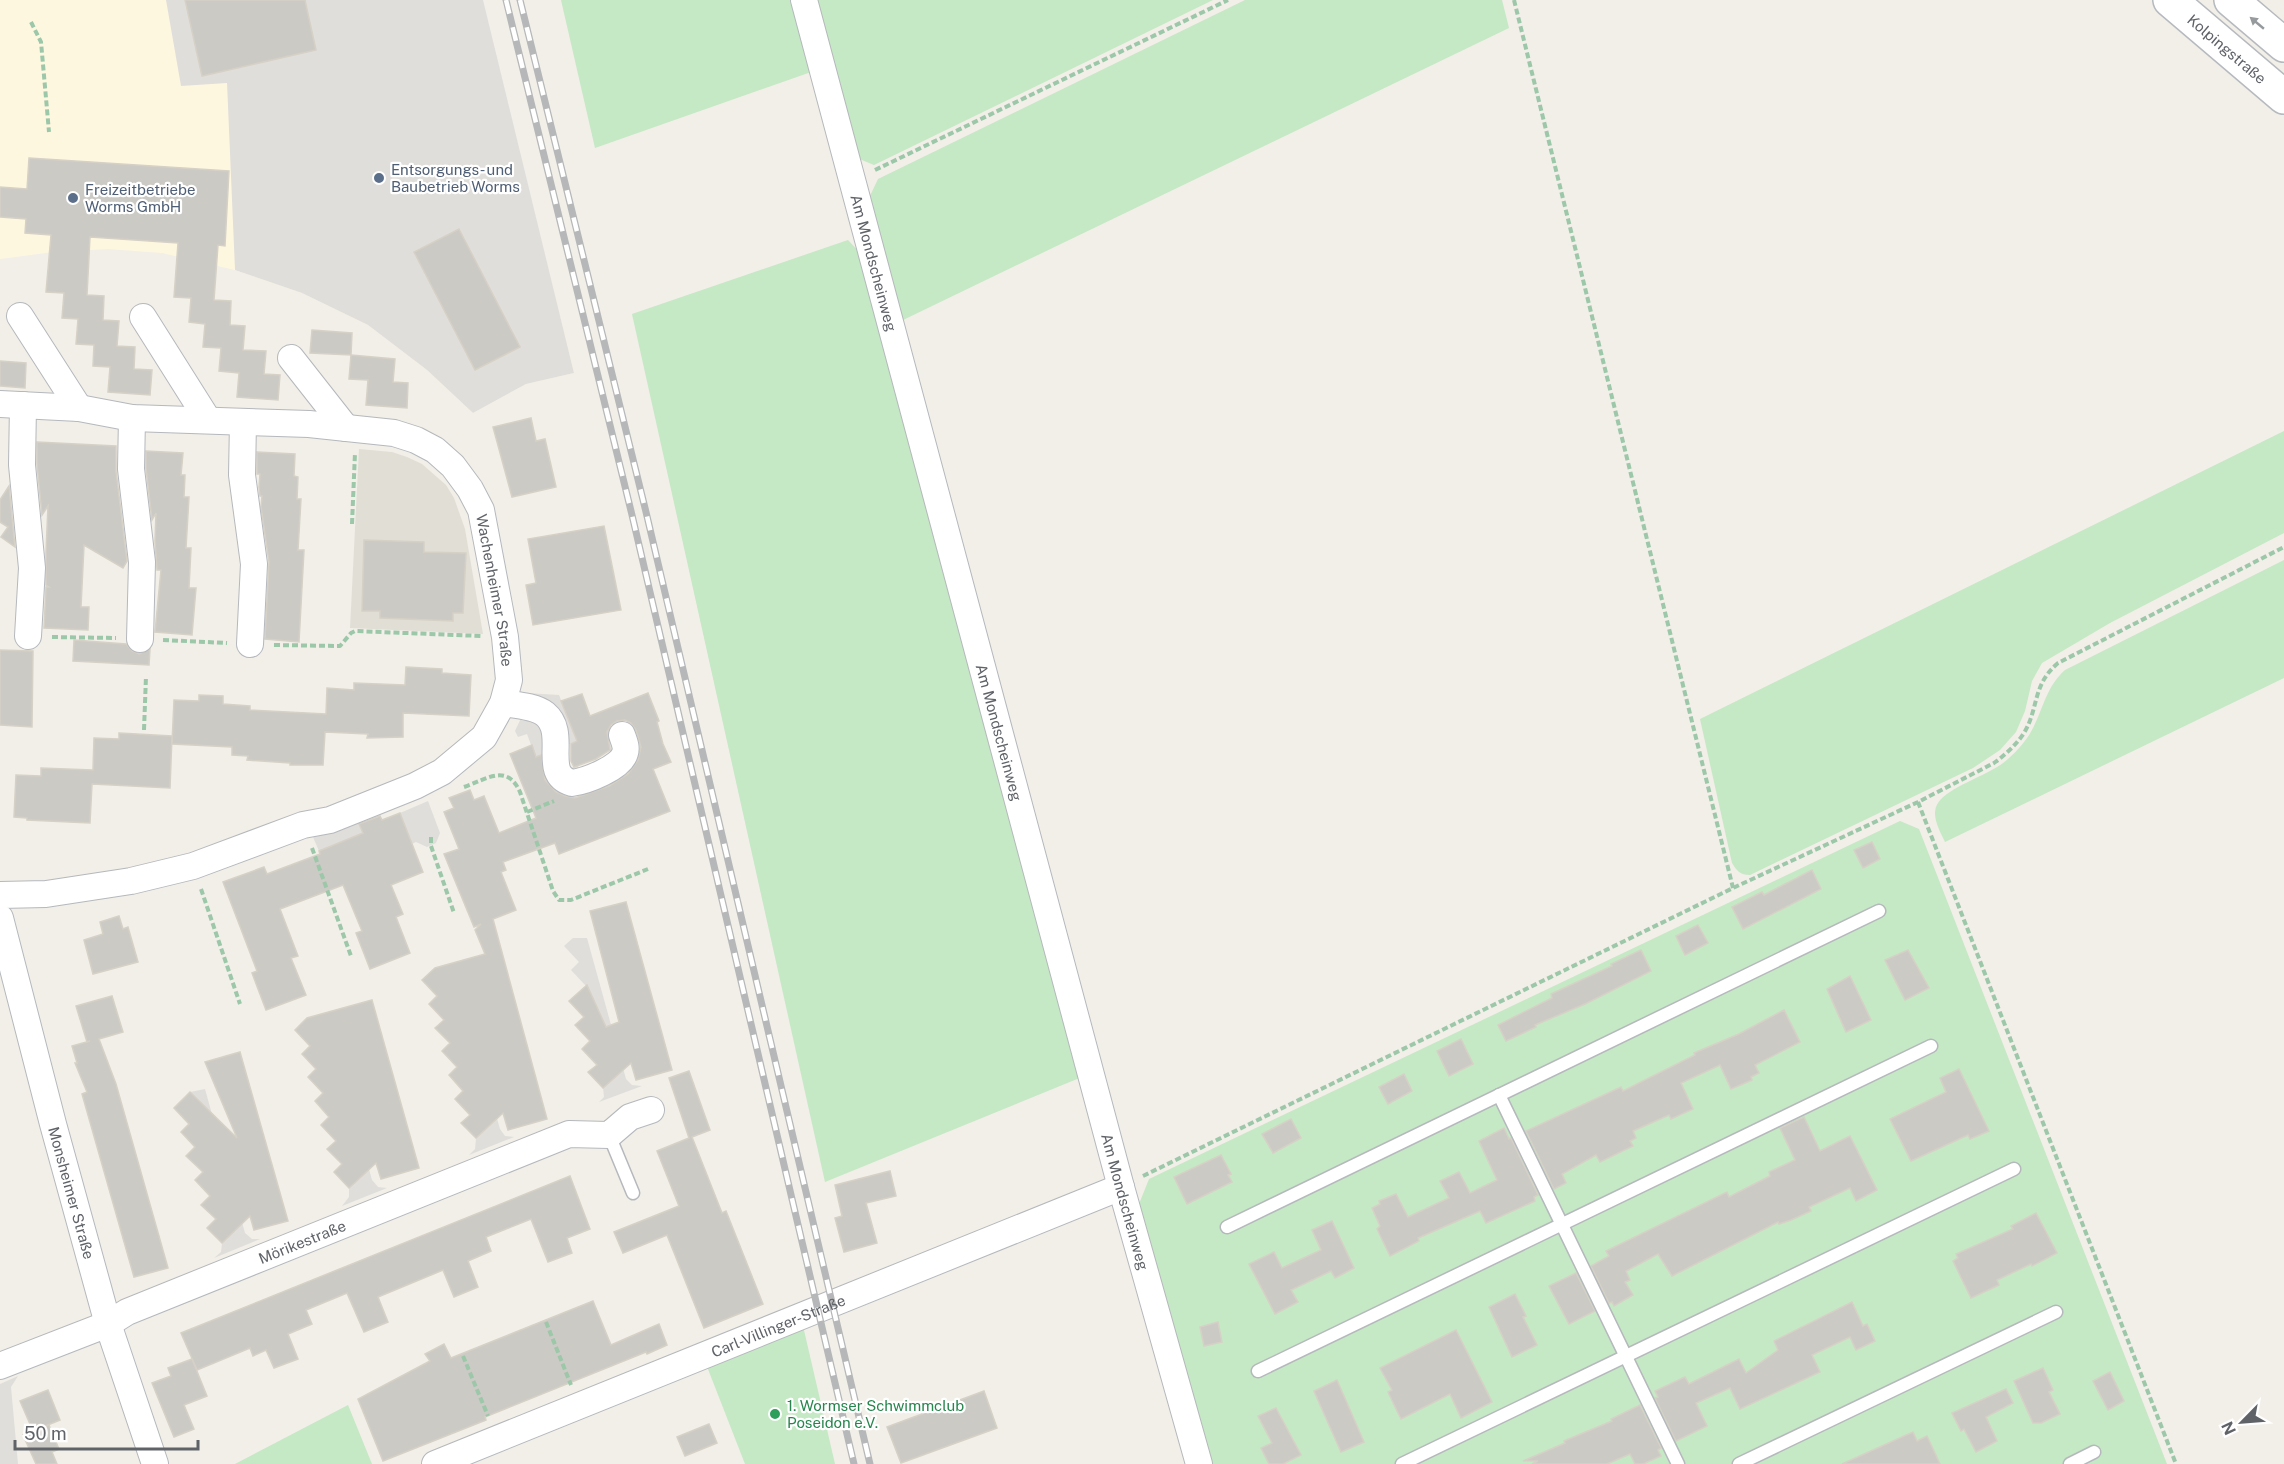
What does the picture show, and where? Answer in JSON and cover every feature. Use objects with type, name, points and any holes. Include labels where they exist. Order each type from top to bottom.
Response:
[{"type":"main road","name":"Kolpingstraße","points":[[2170,0],[2284,98]]},
{"type":"main road","points":[[2230,0],[2284,45]]},
{"type":"street","name":"Am Mondscheinweg","points":[[804,0],[1121,1187],[1199,1464]]},
{"type":"street","points":[[20,316],[79,408]]},
{"type":"street","points":[[142,317],[208,420]]},
{"type":"street","points":[[291,358],[351,428]]},
{"type":"street","name":"Wachenheimer Straße","points":[[0,895],[46,894],[131,880],[192,866],[303,825],[330,820],[415,786],[442,772],[483,737],[504,703],[509,680],[505,637],[481,510],[470,489],[453,466],[426,445],[394,434],[351,428],[132,418],[79,408],[12,405],[22,465],[32,568],[28,636]]},
{"type":"street","points":[[132,418],[131,469],[142,562],[141,639]]},
{"type":"street","points":[[243,422],[242,475],[254,564],[250,644]]},
{"type":"street","points":[[504,703],[544,713],[556,734],[554,758],[558,771],[566,781],[572,783],[617,765],[625,754],[626,748],[622,735]]},
{"type":"street","name":"Monsheimer Straße","points":[[0,918],[108,1324],[155,1464]]},
{"type":"street","points":[[609,1136],[630,1117],[651,1110]]},
{"type":"street","name":"Mörikestraße","points":[[0,1366],[108,1324],[127,1312],[569,1134],[609,1136]]},
{"type":"street","name":"Carl-Villinger-Straße","points":[[435,1464],[579,1405],[766,1336],[1121,1187]]},
{"type":"lane","points":[[1227,1227],[1879,911]]},
{"type":"lane","points":[[1258,1371],[1931,1046]]},
{"type":"lane","points":[[1500,1095],[1678,1464]]},
{"type":"lane","points":[[609,1136],[633,1193]]},
{"type":"lane","points":[[1402,1464],[2014,1169]]},
{"type":"lane","points":[[1739,1464],[2056,1312]]},
{"type":"lane","points":[[2070,1464],[2094,1452]]},
{"type":"path","points":[[852,181],[1228,0]]},
{"type":"path","points":[[1514,0],[1733,888]]},
{"type":"path","points":[[31,22],[41,42],[49,132]]},
{"type":"path","points":[[351,428],[352,524]]},
{"type":"path","points":[[1121,1187],[1733,888],[1918,802],[1994,763],[2005,755],[2023,734],[2041,684],[2047,673],[2058,663],[2284,547]]},
{"type":"path","points":[[144,730],[146,676]]},
{"type":"path","points":[[457,790],[495,776],[509,776],[520,792],[553,891],[560,900],[570,900],[648,869]]},
{"type":"path","points":[[1918,802],[2176,1464]]},
{"type":"path","points":[[303,825],[351,956]]},
{"type":"path","points":[[431,837],[431,846],[454,913]]},
{"type":"path","points":[[192,866],[240,1004]]},
{"type":"path","points":[[546,1322],[579,1405]]},
{"type":"path","points":[[463,1356],[497,1439]]},
{"type":"shaded area","name":"Entsorgungs- und Baubetrieb Worms","points":[[0,0],[482,0],[574,373],[526,384],[473,413],[427,370],[368,325],[302,293],[235,270],[162,253],[108,249],[53,252],[0,259]]},
{"type":"shaded area","name":"Entsorgungs- und Baubetrieb Worms","points":[[166,0],[483,0],[574,373],[526,384],[473,413],[427,370],[368,325],[302,293],[235,270],[227,83],[181,86]]},
{"type":"shaded area","points":[[359,449],[392,452],[407,457],[422,464],[446,485],[454,498],[465,529],[483,634],[350,628]]},
{"type":"shaded area","points":[[527,693],[559,695],[577,741],[563,747],[571,768],[578,766],[581,773],[611,753],[603,731],[636,719],[647,762],[551,799],[527,734],[518,737],[515,731],[523,714]]},
{"type":"shaded area","points":[[428,801],[440,833],[436,843],[427,847],[416,842],[412,844],[400,813]]},
{"type":"shaded area","points":[[357,819],[375,864],[337,844],[319,851],[313,837]]},
{"type":"shaded area","points":[[573,938],[587,938],[626,1079],[632,1085],[642,1086],[599,1102],[604,1097],[603,1088],[611,1081],[597,1065],[598,1033],[584,1017],[592,1009],[577,993],[586,986],[571,970],[579,962],[564,946]]},
{"type":"shaded area","points":[[460,988],[500,1129],[505,1136],[514,1137],[469,1155],[475,1149],[476,1138],[485,1130],[470,1115],[471,1083],[457,1067],[465,1059]]},
{"type":"shaded area","points":[[332,1037],[372,1180],[378,1187],[387,1188],[342,1206],[349,1197],[349,1188],[357,1180],[337,1109],[323,1093],[331,1085]]},
{"type":"shaded area","points":[[205,1089],[245,1233],[252,1239],[260,1239],[214,1258],[221,1252],[222,1243],[231,1234],[216,1219],[225,1210],[218,1187],[203,1172],[211,1163],[197,1115],[182,1100],[190,1092]]},
{"type":"shaded area","points":[[18,1376],[11,1387],[18,1464],[0,1464],[0,1384]]},
{"type":"green space","points":[[561,0],[795,0],[814,71],[595,148]]},
{"type":"green space","points":[[815,0],[1213,0],[874,165],[857,158]]},
{"type":"green space","points":[[1245,0],[1502,0],[1509,28],[901,321],[868,200],[878,179]]},
{"type":"green space","points":[[848,240],[864,257],[1082,1077],[825,1182],[632,314]]},
{"type":"green space","points":[[2284,431],[2284,533],[2110,623],[2042,663],[2032,681],[2025,711],[2016,732],[2000,750],[1973,768],[1750,875],[1741,873],[1732,863],[1700,719]]},
{"type":"green space","points":[[2284,560],[2284,678],[1945,842],[1935,818],[1938,803],[1951,791],[2001,765],[2023,744],[2050,689],[2065,670]]},
{"type":"green space","points":[[1900,821],[1919,829],[2167,1464],[1206,1464],[1137,1209],[1149,1179]]},
{"type":"green space","name":"1. Wormser Schwimmclub Poseidon e.V.","points":[[803,1326],[835,1464],[745,1464],[706,1364]]},
{"type":"green space","points":[[348,1405],[372,1464],[235,1464]]},
{"type":"building","points":[[185,0],[305,0],[316,50],[202,76]]},
{"type":"building","points":[[29,158],[229,171],[225,246],[218,245],[214,300],[231,301],[230,325],[245,326],[243,350],[266,351],[264,374],[280,375],[278,400],[237,397],[239,373],[219,371],[221,348],[203,347],[205,324],[189,322],[191,298],[174,297],[178,243],[90,237],[87,295],[104,296],[103,320],[119,321],[117,346],[135,347],[134,369],[152,370],[150,395],[108,392],[110,367],[93,366],[94,345],[76,344],[78,319],[62,318],[64,293],[46,292],[51,235],[25,233],[26,219],[0,217],[0,187],[27,189]]},
{"type":"building","points":[[459,229],[520,347],[475,370],[414,252]]},
{"type":"building","points":[[312,330],[352,333],[351,355],[310,353]]},
{"type":"building","points":[[351,355],[395,359],[393,382],[408,383],[407,408],[366,405],[368,380],[349,379]]},
{"type":"building","points":[[0,361],[26,363],[25,388],[0,386]]},
{"type":"building","points":[[531,418],[536,441],[545,439],[556,487],[512,497],[493,427]]},
{"type":"building","points":[[37,442],[116,446],[116,471],[127,561],[123,568],[84,545],[81,607],[89,607],[88,630],[44,628],[46,587],[49,587],[46,585],[48,506],[42,515]]},
{"type":"building","points":[[146,451],[183,453],[181,475],[185,475],[184,497],[189,497],[186,548],[191,548],[189,588],[196,588],[192,635],[155,632],[161,570],[157,570],[156,513],[152,520]]},
{"type":"building","points":[[257,452],[295,454],[294,476],[298,477],[297,499],[301,499],[298,550],[304,550],[299,642],[265,639],[269,562],[261,507],[260,474],[257,474]]},
{"type":"building","points":[[9,486],[15,547],[1,537],[8,527],[0,522],[0,500]]},
{"type":"building","points":[[604,526],[621,610],[533,625],[526,585],[536,583],[528,539]]},
{"type":"building","points":[[364,540],[424,542],[424,552],[466,553],[463,613],[453,613],[453,621],[380,618],[380,611],[362,611]]},
{"type":"building","points":[[74,640],[126,644],[132,651],[139,654],[150,649],[149,665],[73,661]]},
{"type":"building","points":[[0,650],[33,651],[32,727],[0,725]]},
{"type":"building","points":[[406,667],[442,669],[442,673],[471,675],[469,716],[403,713],[403,737],[367,738],[368,734],[325,732],[323,765],[290,765],[290,763],[247,760],[248,756],[232,755],[232,747],[172,744],[174,700],[199,701],[199,695],[223,696],[223,704],[250,706],[250,710],[326,714],[327,688],[354,690],[354,683],[405,685]]},
{"type":"building","points":[[648,693],[659,721],[657,722],[663,744],[671,762],[653,769],[670,811],[559,854],[555,843],[503,862],[506,870],[501,872],[516,910],[493,919],[547,1119],[508,1130],[503,1113],[476,1138],[461,1123],[470,1115],[455,1099],[463,1091],[449,1075],[457,1067],[442,1051],[450,1043],[435,1028],[444,1020],[429,1004],[437,996],[422,980],[435,968],[485,954],[475,930],[481,924],[474,927],[444,854],[459,849],[444,812],[454,808],[449,798],[470,790],[474,800],[484,796],[499,833],[536,818],[510,754],[532,745],[536,757],[541,755],[545,780],[556,792],[575,798],[609,786],[628,774],[638,760],[641,747],[636,730],[631,723],[625,720],[617,721],[607,732],[610,750],[596,759],[574,767],[571,761],[571,744],[577,741],[561,701],[582,694],[590,716]]},
{"type":"building","points":[[119,733],[172,736],[170,788],[92,784],[90,823],[27,820],[27,818],[14,817],[16,775],[41,776],[41,768],[93,770],[94,738],[119,739]]},
{"type":"building","points":[[400,813],[423,872],[391,885],[403,914],[396,917],[410,953],[370,969],[356,933],[362,931],[343,885],[280,909],[298,956],[291,958],[306,995],[266,1010],[252,973],[257,971],[223,882],[264,867],[267,874],[320,854],[319,851],[363,833],[359,824],[380,816],[382,820]]},
{"type":"building","points":[[1872,842],[1880,859],[1863,868],[1854,850]]},
{"type":"building","points":[[1812,870],[1821,889],[1743,929],[1732,907],[1762,892],[1764,895]]},
{"type":"building","points":[[626,902],[672,1070],[636,1080],[631,1063],[603,1088],[588,1072],[597,1065],[582,1049],[590,1041],[575,1025],[584,1017],[569,1001],[587,985],[606,1027],[619,1022],[590,911]]},
{"type":"building","points":[[119,916],[123,929],[128,927],[138,962],[93,974],[84,940],[103,934],[100,922]]},
{"type":"building","points":[[1698,925],[1708,943],[1685,955],[1676,936]]},
{"type":"building","points":[[1641,950],[1651,971],[1585,1004],[1535,1025],[1536,1027],[1506,1041],[1498,1025],[1552,998],[1551,994]]},
{"type":"building","points":[[1908,950],[1929,988],[1905,1000],[1885,960]]},
{"type":"building","points":[[1850,976],[1871,1020],[1846,1032],[1827,989]]},
{"type":"building","points":[[112,996],[123,1032],[99,1039],[116,1084],[168,1268],[134,1277],[82,1094],[87,1092],[75,1063],[77,1063],[72,1046],[87,1042],[76,1006]]},
{"type":"building","points":[[372,1000],[419,1168],[381,1179],[376,1163],[349,1188],[334,1172],[342,1164],[327,1149],[336,1141],[321,1125],[329,1117],[315,1101],[323,1093],[308,1077],[316,1069],[302,1054],[310,1046],[295,1030],[307,1018]]},
{"type":"building","points":[[1784,1010],[1800,1042],[1755,1065],[1759,1073],[1751,1077],[1752,1080],[1731,1089],[1720,1065],[1681,1083],[1693,1109],[1671,1119],[1669,1115],[1633,1131],[1636,1138],[1630,1141],[1633,1146],[1600,1162],[1596,1155],[1562,1174],[1566,1183],[1554,1189],[1526,1131],[1621,1087],[1623,1091],[1695,1055],[1694,1053],[1739,1034]]},
{"type":"building","points":[[1461,1039],[1473,1064],[1449,1076],[1437,1051]]},
{"type":"building","points":[[240,1052],[288,1221],[254,1230],[250,1216],[222,1243],[207,1228],[216,1219],[201,1205],[210,1196],[195,1180],[203,1172],[186,1156],[195,1147],[181,1132],[189,1124],[174,1108],[190,1092],[237,1138],[205,1062]]},
{"type":"building","points":[[1959,1069],[1989,1131],[1970,1139],[1968,1135],[1911,1161],[1890,1119],[1946,1092],[1940,1078]]},
{"type":"building","points":[[689,1071],[710,1130],[692,1137],[722,1213],[726,1211],[763,1304],[704,1328],[667,1235],[623,1253],[614,1232],[679,1206],[657,1151],[689,1138],[669,1078]]},
{"type":"building","points":[[1404,1074],[1412,1091],[1388,1104],[1379,1087]]},
{"type":"building","points":[[1804,1117],[1820,1151],[1850,1136],[1877,1190],[1856,1201],[1850,1188],[1809,1207],[1811,1211],[1779,1224],[1778,1222],[1672,1276],[1658,1254],[1626,1271],[1630,1280],[1625,1282],[1633,1295],[1614,1306],[1612,1302],[1609,1303],[1591,1266],[1609,1256],[1606,1251],[1727,1192],[1729,1197],[1770,1176],[1769,1172],[1795,1160],[1780,1128]]},
{"type":"building","points":[[1291,1119],[1301,1138],[1273,1153],[1262,1134]]},
{"type":"building","points":[[1504,1128],[1538,1195],[1534,1197],[1535,1201],[1486,1223],[1480,1211],[1418,1238],[1419,1241],[1390,1256],[1377,1229],[1380,1226],[1372,1208],[1380,1204],[1379,1201],[1396,1194],[1408,1217],[1449,1198],[1440,1181],[1459,1172],[1470,1193],[1497,1180],[1479,1141]]},
{"type":"building","points":[[1221,1155],[1231,1174],[1228,1175],[1232,1182],[1187,1204],[1174,1177]]},
{"type":"building","points":[[890,1171],[896,1196],[866,1203],[877,1243],[844,1252],[835,1218],[842,1216],[835,1185]]},
{"type":"building","points":[[570,1176],[590,1229],[567,1238],[572,1253],[548,1262],[531,1219],[486,1237],[491,1251],[468,1261],[478,1287],[454,1297],[443,1270],[378,1297],[388,1322],[364,1332],[347,1293],[306,1310],[312,1324],[288,1334],[298,1359],[274,1368],[266,1350],[253,1356],[250,1348],[197,1370],[181,1333]]},
{"type":"building","points":[[2036,1213],[2057,1253],[1997,1280],[1999,1285],[1971,1298],[1953,1261],[1958,1258],[1956,1254],[2013,1229],[2011,1226]]},
{"type":"building","points":[[1332,1221],[1354,1268],[1335,1278],[1331,1271],[1291,1290],[1298,1302],[1275,1314],[1249,1264],[1274,1252],[1282,1268],[1321,1250],[1312,1230]]},
{"type":"building","points":[[1576,1273],[1595,1311],[1569,1324],[1549,1286]]},
{"type":"building","points":[[1515,1294],[1537,1345],[1512,1357],[1489,1307]]},
{"type":"building","points":[[593,1301],[611,1345],[659,1324],[667,1345],[485,1417],[486,1420],[383,1461],[358,1399],[430,1361],[425,1354],[444,1344],[451,1358]]},
{"type":"building","points":[[1852,1302],[1863,1326],[1867,1324],[1875,1341],[1856,1350],[1850,1337],[1812,1355],[1820,1372],[1740,1409],[1730,1388],[1696,1403],[1707,1426],[1676,1441],[1655,1398],[1658,1397],[1655,1391],[1685,1377],[1689,1384],[1739,1359],[1746,1373],[1778,1350],[1774,1341]]},
{"type":"building","points":[[1218,1322],[1222,1342],[1204,1346],[1200,1327]]},
{"type":"building","points":[[1456,1330],[1492,1402],[1461,1418],[1450,1394],[1401,1419],[1388,1392],[1392,1390],[1380,1368]]},
{"type":"building","points":[[192,1359],[207,1396],[184,1405],[194,1429],[174,1437],[152,1383],[171,1376],[168,1368]]},
{"type":"building","points":[[2043,1368],[2053,1390],[2049,1392],[2060,1414],[2041,1423],[2033,1423],[2014,1381]]},
{"type":"building","points":[[2110,1372],[2124,1401],[2108,1410],[2093,1381]]},
{"type":"building","points":[[1337,1380],[1364,1442],[1341,1452],[1314,1391]]},
{"type":"building","points":[[2006,1389],[2013,1403],[1986,1417],[1997,1441],[1976,1452],[1964,1429],[1961,1431],[1952,1413]]},
{"type":"building","points":[[48,1390],[60,1420],[33,1431],[20,1401]]},
{"type":"building","points":[[984,1391],[997,1428],[901,1463],[887,1427]]},
{"type":"building","points":[[1640,1405],[1661,1448],[1658,1450],[1661,1456],[1643,1464],[1635,1464],[1630,1454],[1607,1464],[1532,1464],[1538,1461],[1523,1461],[1612,1421],[1611,1419]]},
{"type":"building","points":[[1276,1408],[1301,1455],[1283,1464],[1269,1464],[1261,1448],[1272,1443],[1258,1416]]},
{"type":"building","points":[[709,1424],[717,1443],[685,1456],[677,1437]]},
{"type":"building","points":[[49,1425],[59,1449],[52,1452],[57,1464],[36,1464],[23,1435]]},
{"type":"building","points":[[1913,1432],[1917,1441],[1927,1436],[1940,1464],[1842,1464]]},
{"type":"railway","points":[[506,0],[632,515],[854,1464]]},
{"type":"railway","points":[[520,0],[646,512],[870,1464]]},
{"type":"place","name":"Entsorgungs- und Baubetrieb Worms","points":[[379,178]]},
{"type":"place","name":"Freizeitbetriebe Worms GmbH","points":[[73,198]]},
{"type":"place","name":"1. Wormser Schwimmclub Poseidon e.V.","points":[[775,1414]]}]
